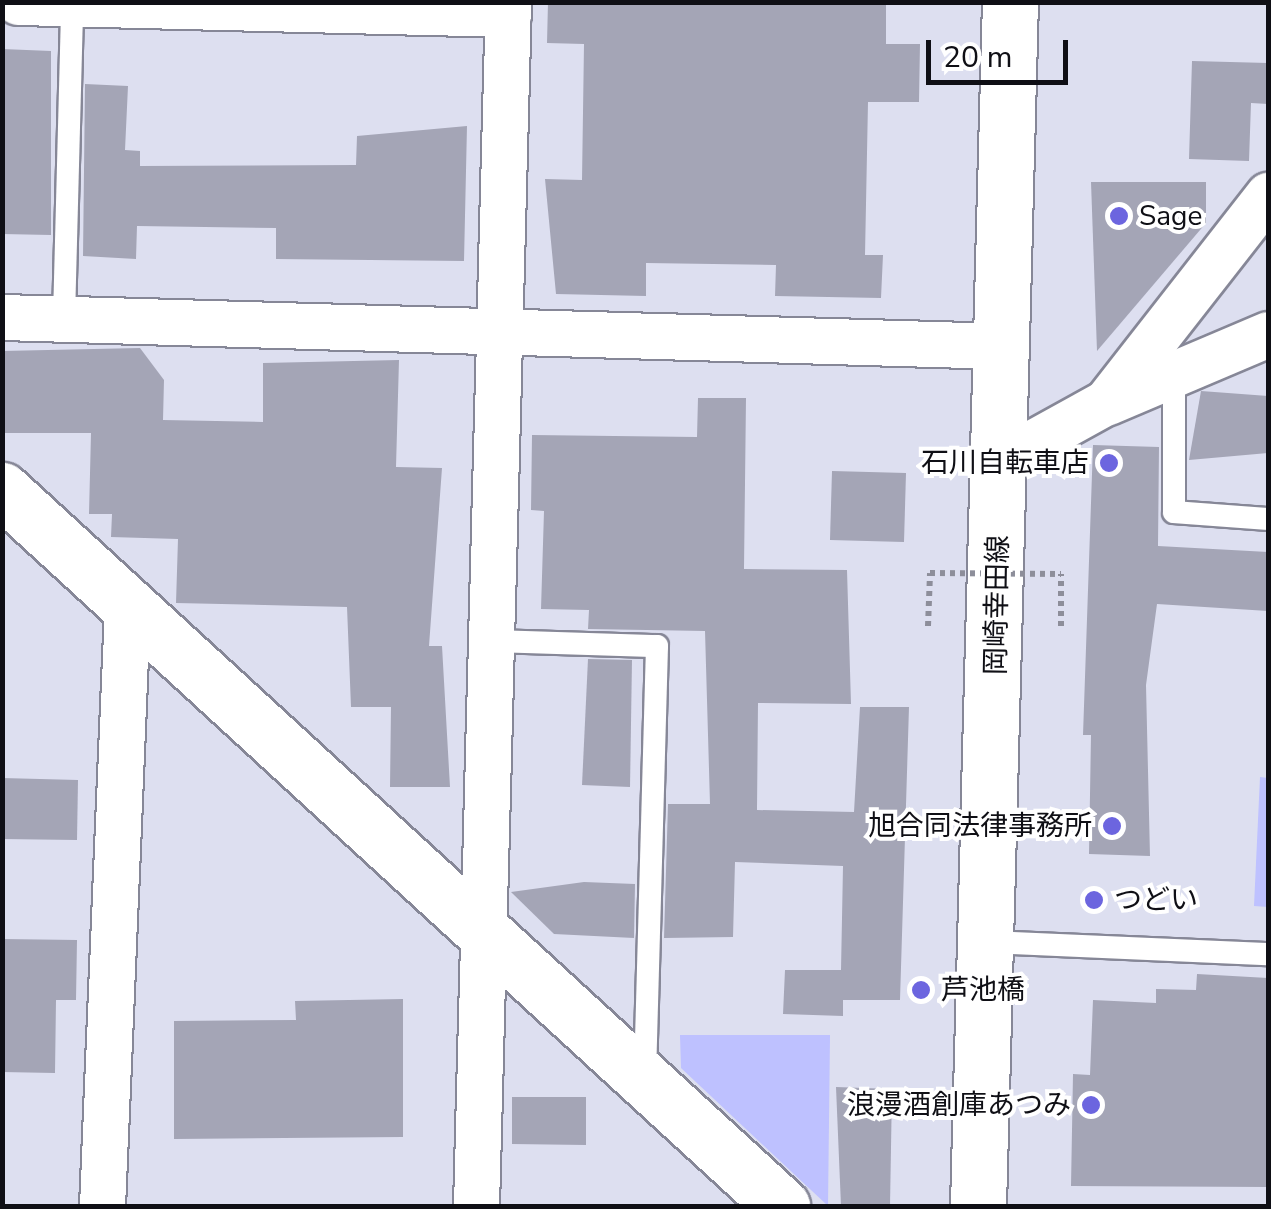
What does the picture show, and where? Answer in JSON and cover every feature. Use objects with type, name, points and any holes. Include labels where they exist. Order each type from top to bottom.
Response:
[{"type":"main road","name":"岡崎幸田線","points":[[978,1206],[1001,460],[1010,2]]},
{"type":"main road","points":[[2,490],[126,609],[484,928],[782,1206]]},
{"type":"street","points":[[18,2],[508,8],[496,642],[476,1206]]},
{"type":"street","points":[[1106,402],[1268,195]]},
{"type":"street","points":[[2,317],[1002,346]]},
{"type":"street","points":[[1001,460],[1106,402],[1268,334]]},
{"type":"street","points":[[102,1206],[126,609]]},
{"type":"lane","points":[[64,318],[72,3]]},
{"type":"lane","points":[[1174,376],[1174,512],[1268,518]]},
{"type":"lane","points":[[496,642],[657,646],[645,1081]]},
{"type":"lane","points":[[988,942],[1268,954]]},
{"type":"path","points":[[928,626],[930,573],[1061,574],[1060,626]]},
{"type":"shaded area","points":[[1260,777],[1268,778],[1268,907],[1254,906]]},
{"type":"shaded area","points":[[680,1035],[830,1035],[828,1206],[681,1068]]},
{"type":"building","points":[[548,2],[886,2],[886,44],[920,44],[919,102],[868,102],[865,255],[883,255],[881,298],[775,296],[776,265],[646,263],[646,296],[556,294],[545,179],[582,180],[584,44],[547,43]]},
{"type":"building","points":[[2,49],[51,51],[51,235],[2,234]]},
{"type":"building","points":[[1192,61],[1268,63],[1268,104],[1251,103],[1249,161],[1189,159]]},
{"type":"building","points":[[85,84],[128,86],[125,150],[140,151],[140,166],[356,165],[357,136],[467,126],[464,261],[276,259],[276,228],[137,226],[136,259],[83,256]]},
{"type":"building","points":[[1091,182],[1206,182],[1206,223],[1097,351]]},
{"type":"building","points":[[140,348],[164,380],[163,420],[263,422],[263,363],[399,360],[396,467],[442,468],[429,646],[442,646],[450,787],[390,787],[391,707],[351,707],[347,607],[176,603],[178,539],[111,537],[112,514],[89,514],[91,433],[2,433],[2,351]]},
{"type":"building","points":[[1201,391],[1268,396],[1268,453],[1189,460]]},
{"type":"building","points":[[698,398],[746,398],[744,569],[847,570],[851,704],[758,703],[757,810],[854,812],[860,707],[909,707],[900,1000],[843,1000],[843,1016],[783,1014],[785,970],[841,970],[843,866],[735,862],[733,937],[664,938],[668,804],[710,804],[705,631],[588,629],[589,610],[541,609],[544,511],[531,510],[532,435],[697,437]]},
{"type":"building","points":[[1093,445],[1159,447],[1158,546],[1268,552],[1268,611],[1157,604],[1146,685],[1150,856],[1089,854],[1091,735],[1083,735]]},
{"type":"building","points":[[832,471],[906,473],[904,542],[830,540]]},
{"type":"building","points":[[588,659],[632,660],[630,787],[582,785]]},
{"type":"building","points":[[2,778],[78,780],[77,840],[2,839]]},
{"type":"building","points":[[584,882],[635,884],[634,938],[554,934],[511,892]]},
{"type":"building","points":[[2,939],[77,940],[76,1000],[56,1000],[55,1073],[2,1072]]},
{"type":"building","points":[[1197,974],[1268,978],[1268,1187],[1071,1186],[1073,1074],[1090,1075],[1093,1000],[1156,1003],[1156,989],[1196,990]]},
{"type":"building","points":[[403,999],[403,1137],[174,1139],[174,1021],[296,1020],[295,1001]]},
{"type":"building","points":[[836,1087],[892,1089],[890,1206],[841,1206]]},
{"type":"building","points":[[512,1097],[586,1097],[586,1145],[512,1144]]},
{"type":"place","name":"Sage","points":[[1119,216]]},
{"type":"place","name":"石川自転車店","points":[[1109,463]]},
{"type":"place","name":"旭合同法律事務所","points":[[1112,826]]},
{"type":"place","name":"つどい","points":[[1094,900]]},
{"type":"place","name":"芦池橋","points":[[921,990]]},
{"type":"place","name":"浪漫酒創庫あつみ","points":[[1091,1105]]}]
